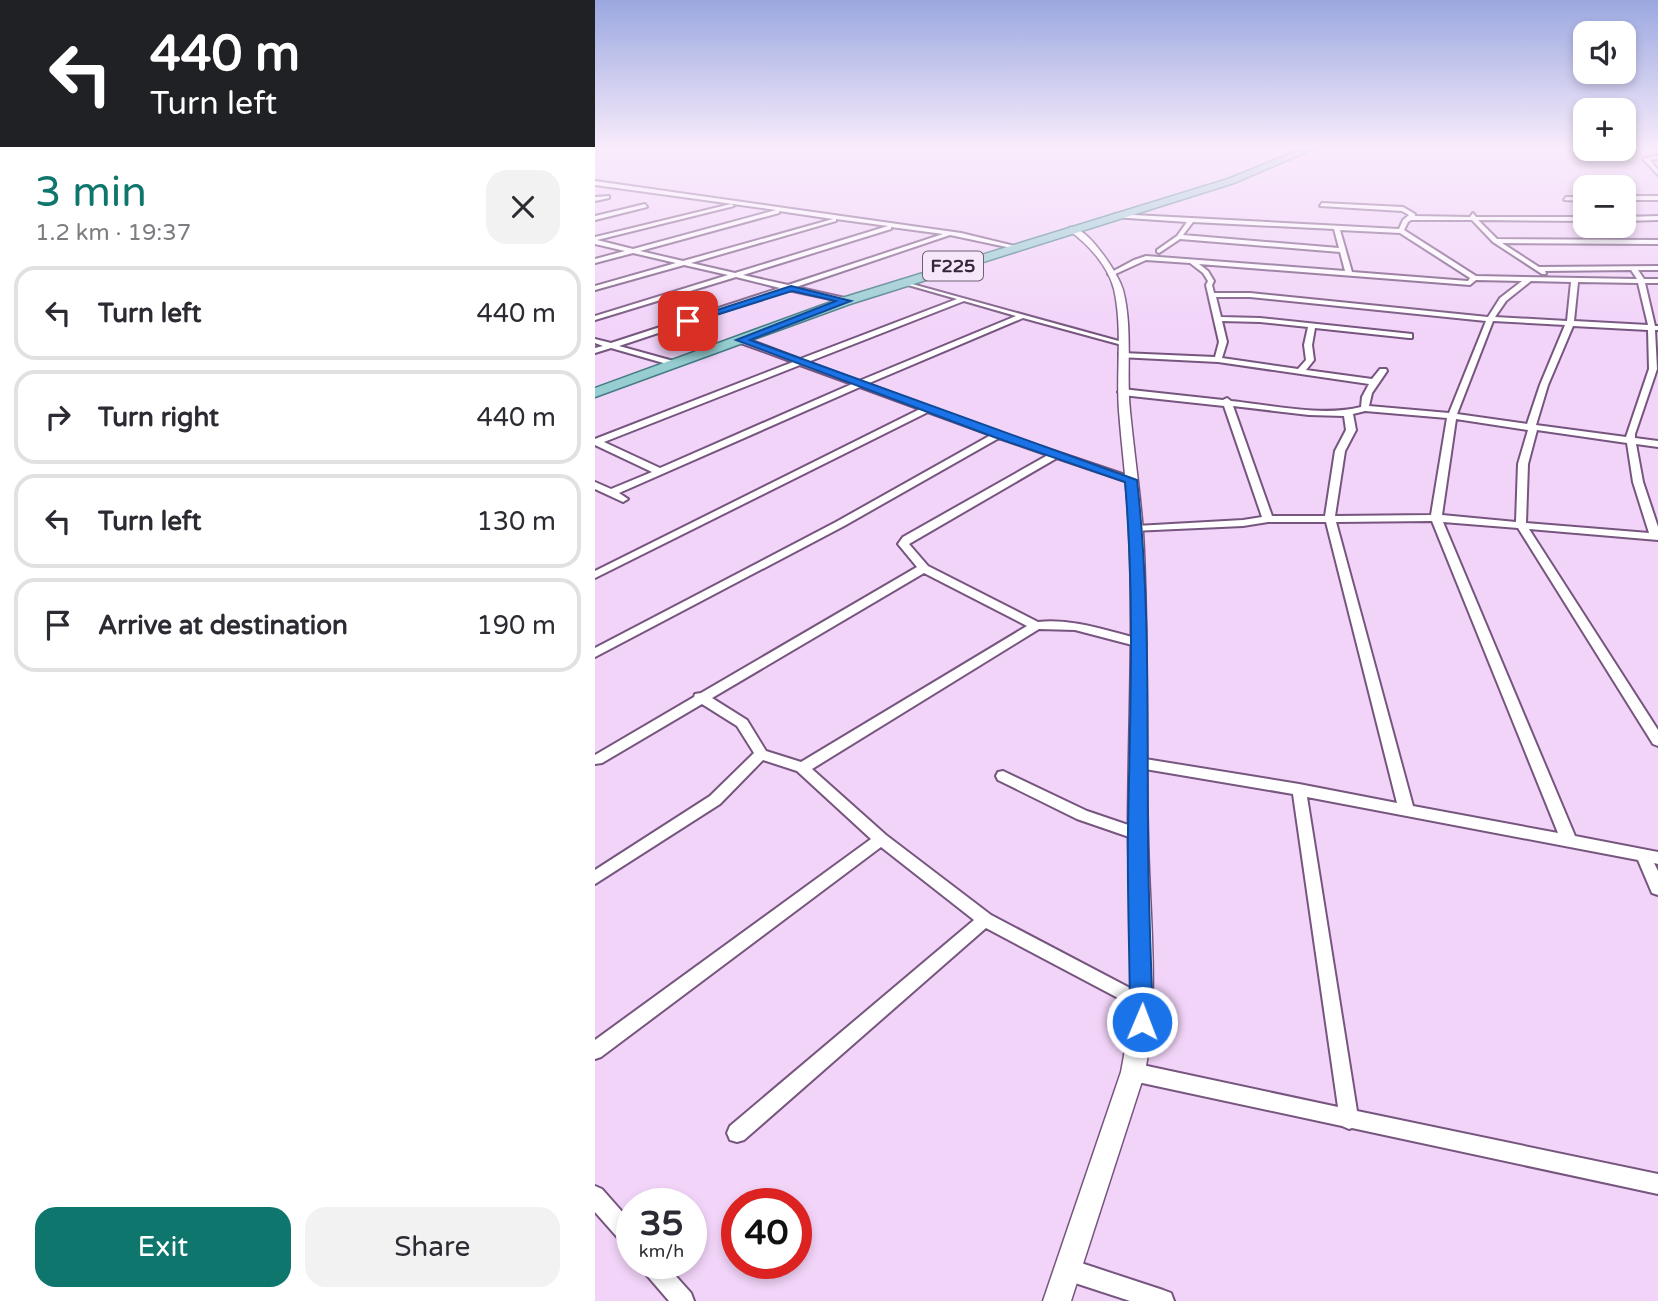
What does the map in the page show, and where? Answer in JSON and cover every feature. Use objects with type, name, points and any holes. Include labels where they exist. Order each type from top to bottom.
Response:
[{"type":"main road","name":"F225","points":[[595,393],[846,301],[1142,208]]},
{"type":"street","points":[[595,218],[638,208]]},
{"type":"street","points":[[595,240],[723,208]]},
{"type":"street","points":[[766,208],[950,233],[1016,247]]},
{"type":"street","points":[[1377,208],[1403,209],[1413,215],[1410,218]]},
{"type":"street","points":[[595,261],[783,210]]},
{"type":"street","points":[[1473,214],[1495,241],[1554,279]]},
{"type":"street","points":[[1401,231],[1405,221],[1410,218],[1473,214],[1573,218]]},
{"type":"street","points":[[1115,216],[1401,231],[1474,278],[1658,281]]},
{"type":"street","points":[[1636,219],[1658,218]]},
{"type":"street","points":[[595,288],[840,219]]},
{"type":"street","points":[[1159,251],[1179,237],[1192,219]]},
{"type":"street","points":[[595,318],[893,227]]},
{"type":"street","points":[[1336,227],[1349,272]]},
{"type":"street","points":[[1057,1301],[1133,1072],[1141,1042],[1143,1003],[1138,834],[1140,643],[1136,528],[1122,392],[1119,290],[1111,274],[1083,236],[1073,229]]},
{"type":"street","points":[[595,351],[950,233]]},
{"type":"street","points":[[1179,237],[1343,250]]},
{"type":"street","points":[[595,240],[846,301]]},
{"type":"street","points":[[1495,241],[1658,242]]},
{"type":"street","points":[[1111,274],[1121,272],[1138,259],[1349,272],[1470,283],[1474,278]]},
{"type":"street","points":[[1191,261],[1206,272],[1212,281],[1209,285],[1223,342],[1218,360]]},
{"type":"street","points":[[1136,528],[1243,523],[1268,519],[1436,518],[1657,537],[1638,482],[1630,435],[1653,369],[1654,328],[1641,280],[1633,268]]},
{"type":"street","points":[[1537,269],[1658,268]]},
{"type":"street","points":[[1529,279],[1503,300],[1490,319],[1452,416],[1436,518],[1569,841]]},
{"type":"street","points":[[1575,279],[1570,324],[1544,385],[1523,464],[1521,524],[1658,741]]},
{"type":"street","points":[[903,282],[1122,349],[1375,382]]},
{"type":"street","points":[[1213,295],[1250,295],[1490,319],[1654,328]]},
{"type":"street","points":[[660,472],[597,442],[961,300]]},
{"type":"street","points":[[611,493],[1021,316]]},
{"type":"street","points":[[1218,319],[1260,320],[1409,336]]},
{"type":"street","points":[[1300,372],[1310,359],[1307,345],[1312,327]]},
{"type":"street","points":[[741,340],[998,435],[1131,480]]},
{"type":"street","points":[[595,341],[674,364]]},
{"type":"street","points":[[1365,408],[1364,401],[1383,371]]},
{"type":"street","points":[[1122,392],[1227,401],[1309,412],[1348,412],[1365,408],[1452,416],[1658,444]]},
{"type":"street","points":[[1227,401],[1268,519]]},
{"type":"street","points":[[595,575],[929,408]]},
{"type":"street","points":[[1348,412],[1351,430],[1340,451],[1330,517],[1408,812]]},
{"type":"street","points":[[595,653],[840,524],[998,435]]},
{"type":"street","points":[[1036,626],[924,568],[903,544],[907,539],[1055,455]]},
{"type":"street","points":[[595,485],[624,499]]},
{"type":"street","points":[[597,760],[700,697],[924,568]]},
{"type":"street","points":[[802,768],[1036,626],[1047,623],[1064,625],[1140,643]]},
{"type":"street","points":[[700,697],[742,723],[761,754],[802,768],[881,839],[985,920],[1143,1003]]},
{"type":"street","points":[[595,878],[715,800],[761,754]]},
{"type":"street","points":[[1139,763],[1299,789],[1408,812],[1651,856],[1658,889]]},
{"type":"street","points":[[1003,776],[1082,815],[1138,834]]},
{"type":"street","points":[[1299,789],[1349,1120]]},
{"type":"street","points":[[595,1051],[881,839]]},
{"type":"street","points":[[737,1133],[985,920]]},
{"type":"street","points":[[1133,1072],[1658,1184]]},
{"type":"street","points":[[597,1202],[616,1222]]},
{"type":"street","points":[[1069,1270],[1163,1301]]},
{"type":"street","points":[[665,1279],[683,1301]]},
{"type":"route","points":[[688,321],[791,288],[846,301],[741,340],[998,435],[1131,480],[1136,528],[1140,643],[1138,834],[1142,1022]]}]
